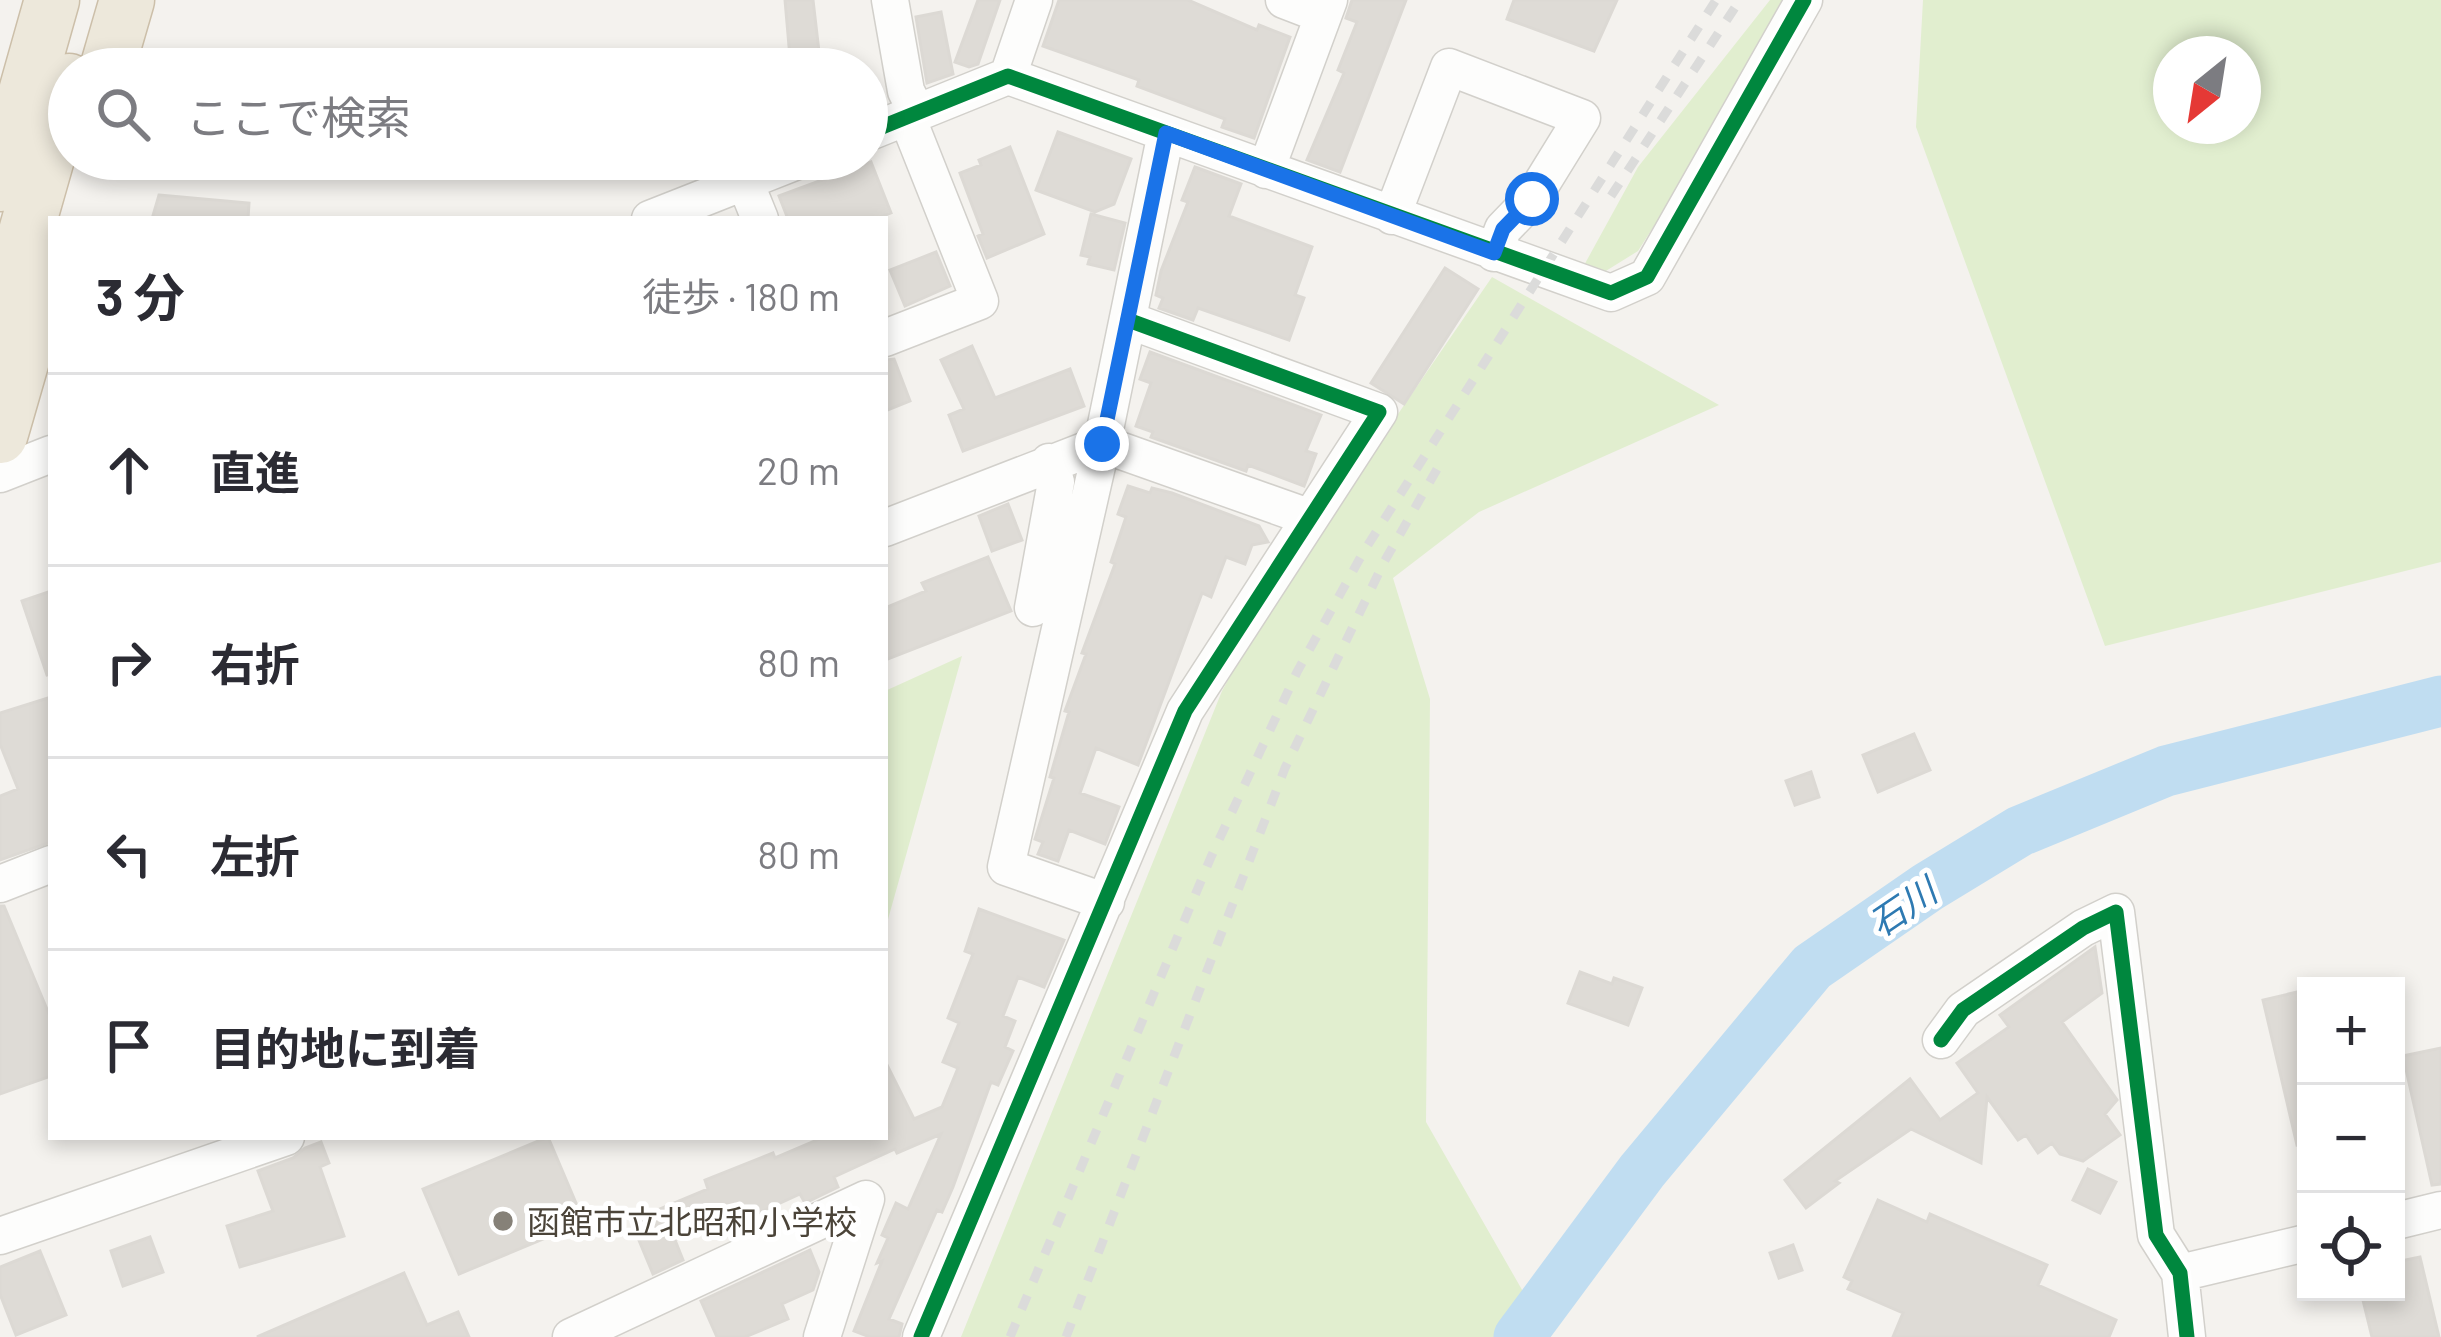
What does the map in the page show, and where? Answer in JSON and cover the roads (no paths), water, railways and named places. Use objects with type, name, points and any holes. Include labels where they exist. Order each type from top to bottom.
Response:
[{"type":"highway","points":[[0,184],[52,0]]},
{"type":"highway","points":[[79,48],[92,0]]},
{"type":"highway","points":[[113,48],[127,0]]},
{"type":"highway","points":[[0,323],[48,155]]},
{"type":"highway","points":[[64,216],[75,180]]},
{"type":"highway","points":[[0,436],[48,271]]},
{"type":"street","points":[[888,337],[980,301],[912,115],[890,0]]},
{"type":"street","points":[[1008,76],[1034,0]]},
{"type":"street","points":[[1266,170],[1326,7],[1284,0]]},
{"type":"street","points":[[888,125],[1008,76],[1610,293],[1647,277],[1804,0]]},
{"type":"street","points":[[1392,216],[1449,67],[1582,118],[1532,199],[1503,229],[1494,253]]},
{"type":"street","points":[[1106,902],[1006,867],[1102,444],[1166,133]]},
{"type":"street","points":[[658,216],[750,180]]},
{"type":"street","points":[[745,182],[759,216]]},
{"type":"street","points":[[921,1337],[1185,710],[1379,412],[1128,320]]},
{"type":"street","points":[[888,527],[1102,444],[1308,517]]},
{"type":"street","points":[[0,474],[48,455]]},
{"type":"street","points":[[1033,608],[1056,482],[1049,462]]},
{"type":"street","points":[[0,884],[48,865]]},
{"type":"street","points":[[1941,1040],[1963,1010],[2083,928],[2116,912],[2156,1235],[2180,1273],[2187,1337]]},
{"type":"street","points":[[0,1236],[277,1140]]},
{"type":"street","points":[[571,1337],[866,1198],[822,1337]]},
{"type":"street","points":[[2405,1219],[2441,1210]]},
{"type":"street","points":[[2180,1273],[2297,1245]]},
{"type":"waterway","name":"石川","points":[[1519,1337],[1642,1171],[1812,967],[2020,831],[2166,771],[2441,701]]},
{"type":"railway","points":[[1010,1337],[1211,857],[1297,672],[1364,551],[1716,0]]},
{"type":"railway","points":[[1611,196],[1740,0]]},
{"type":"railway","points":[[1066,1337],[1285,768],[1384,562],[1440,464]]},
{"type":"place","name":"函館市立北昭和小学校","points":[[503,1221]]}]
